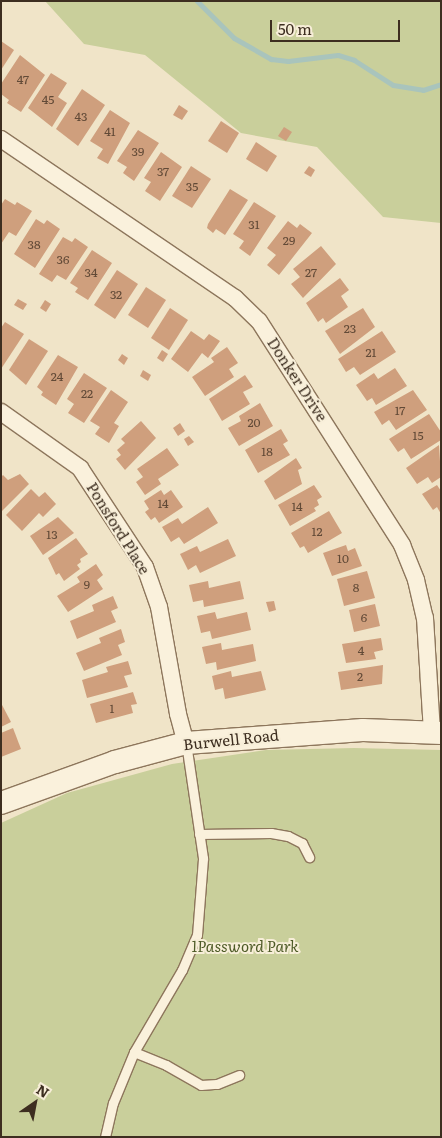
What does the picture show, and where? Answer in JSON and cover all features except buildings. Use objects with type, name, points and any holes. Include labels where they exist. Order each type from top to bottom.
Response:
[{"type":"main road","name":"Burwell Road","points":[[1,803],[115,762],[186,743],[294,733],[436,732]]},
{"type":"street","name":"Donker Drive","points":[[1,139],[235,298],[259,321],[402,545],[416,580],[425,618],[436,732]]},
{"type":"street","name":"Ponsford Place","points":[[1,412],[80,468],[145,567],[157,600],[178,714],[186,743]]},
{"type":"lane","points":[[105,1137],[113,1103],[134,1052],[182,970],[196,935],[204,879],[186,743]]},
{"type":"lane","points":[[199,834],[271,833],[288,836],[302,843],[309,857]]},
{"type":"lane","points":[[134,1052],[166,1064],[201,1085],[217,1084],[239,1075]]},
{"type":"green space","points":[[45,1],[441,1],[441,223],[383,217],[317,147],[241,133],[145,55],[84,44]]},
{"type":"green space","name":"1Password Park","points":[[354,748],[441,750],[441,1137],[1,1137],[1,823],[67,793],[172,764],[266,750]]},
{"type":"waterway","points":[[197,1],[234,38],[271,59],[288,61],[338,55],[354,60],[393,85],[423,90],[441,84]]}]
